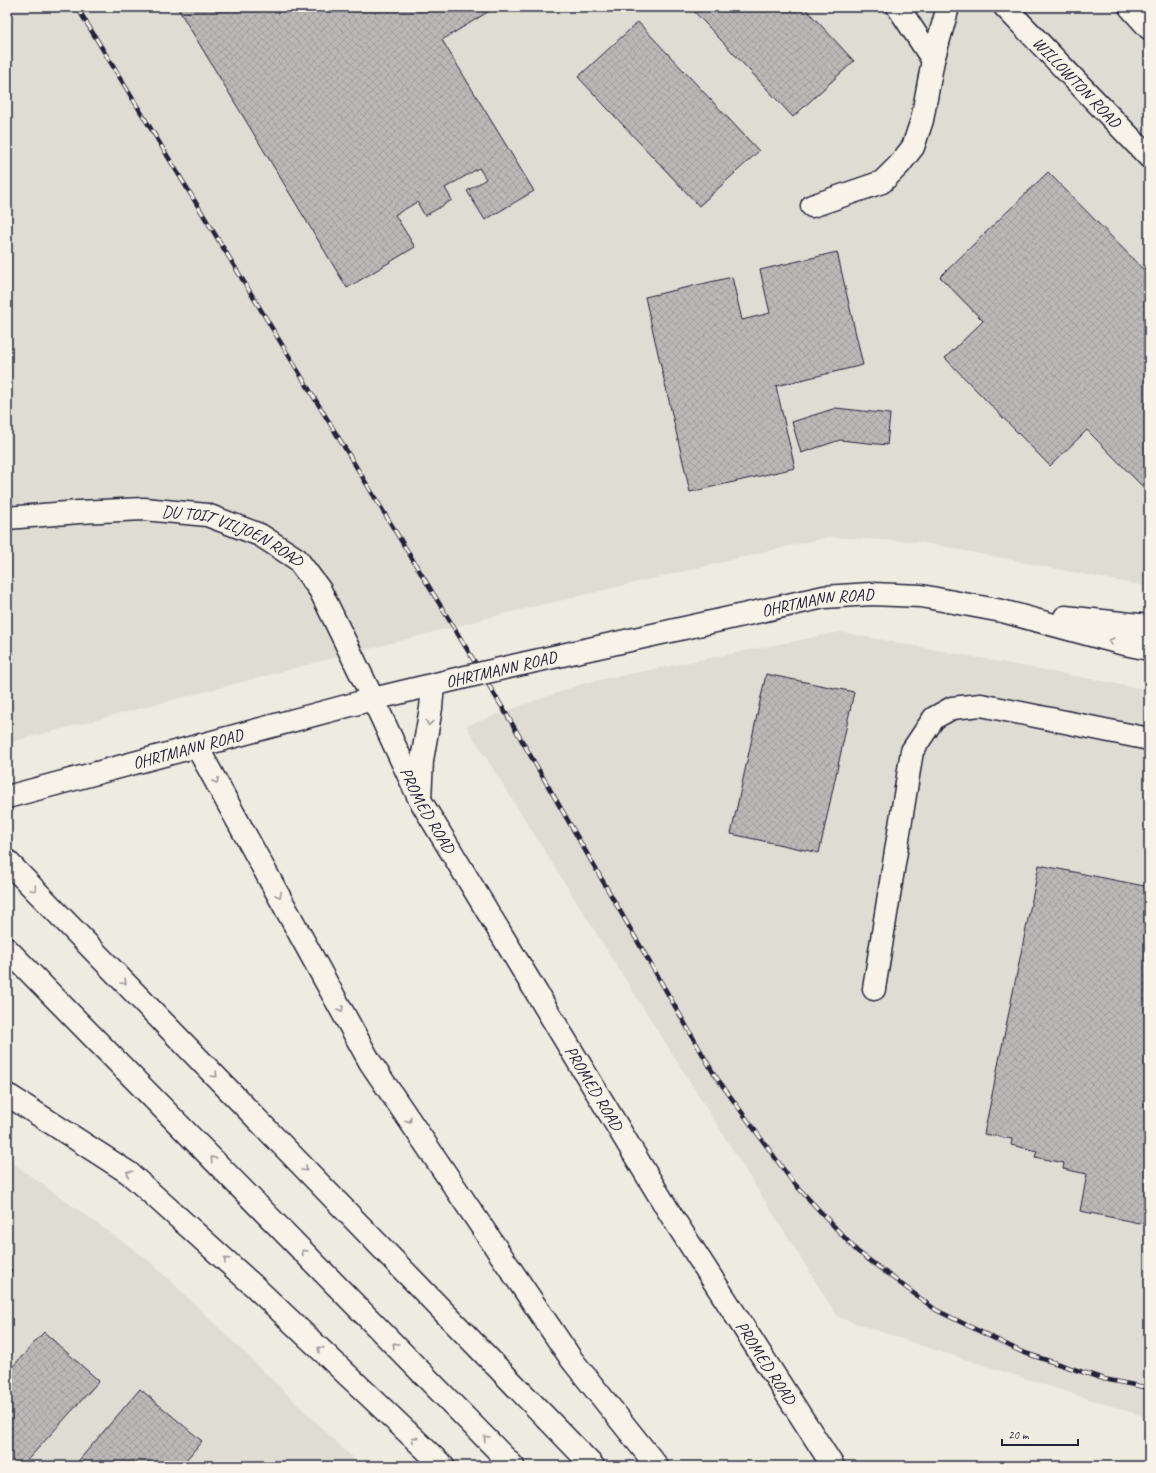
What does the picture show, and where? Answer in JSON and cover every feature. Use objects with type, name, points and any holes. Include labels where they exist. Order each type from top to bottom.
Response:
[{"type":"main road","points":[[898,7],[932,60]]},
{"type":"main road","points":[[812,206],[882,182],[899,165],[913,147],[922,120],[932,60],[948,7]]},
{"type":"main road","name":"WILLOWTON ROAD","points":[[1005,7],[1149,157]]},
{"type":"main road","points":[[1130,7],[1149,28]]},
{"type":"main road","name":"DU TOIT VILJOEN ROAD","points":[[7,518],[79,512],[144,509],[207,515],[260,535],[297,559],[320,590],[373,699]]},
{"type":"main road","name":"OHRTMANN ROAD","points":[[7,797],[373,699],[824,596],[872,594],[921,596],[1002,611],[1149,626]]},
{"type":"main road","name":"OHRTMANN ROAD","points":[[1002,611],[1149,650]]},
{"type":"main road","points":[[420,800],[422,760],[431,708],[433,685]]},
{"type":"main road","name":"PROMED ROAD","points":[[373,699],[420,800],[671,1215],[833,1466]]},
{"type":"main road","points":[[874,989],[912,751],[934,718],[952,708],[981,705],[1149,739]]},
{"type":"main road","points":[[197,747],[370,1062],[572,1360],[657,1466]]},
{"type":"main road","points":[[7,861],[593,1466]]},
{"type":"main road","points":[[7,949],[513,1466]]},
{"type":"main road","points":[[7,1095],[129,1173],[254,1286],[443,1466]]},
{"type":"shaded area","points":[[7,7],[1149,7],[1149,587],[920,542],[828,537],[503,614],[7,743]]},
{"type":"shaded area","points":[[840,632],[1149,690],[1149,1418],[923,1346],[838,1317],[466,726],[584,683]]},
{"type":"shaded area","points":[[7,1159],[151,1262],[361,1466],[7,1466]]},
{"type":"building","points":[[177,7],[496,7],[442,40],[534,191],[485,220],[467,191],[486,179],[479,168],[445,188],[452,200],[425,216],[417,202],[395,215],[415,247],[347,288]]},
{"type":"building","points":[[690,7],[804,7],[854,61],[793,117]]},
{"type":"building","points":[[638,22],[759,151],[699,206],[578,77]]},
{"type":"building","points":[[1048,172],[1149,275],[1149,493],[1087,430],[1050,466],[945,358],[983,321],[940,277]]},
{"type":"building","points":[[837,252],[863,365],[776,386],[795,468],[690,492],[645,297],[732,277],[742,320],[770,313],[760,270]]},
{"type":"building","points":[[836,408],[890,414],[887,445],[840,440],[801,453],[792,422]]},
{"type":"building","points":[[766,674],[854,692],[819,853],[731,834]]},
{"type":"building","points":[[1039,865],[1149,887],[1149,1225],[1080,1211],[1087,1174],[1063,1169],[1064,1163],[1035,1157],[1037,1151],[1011,1145],[1012,1139],[984,1134]]},
{"type":"building","points":[[7,1267],[12,1270],[7,1278]]},
{"type":"building","points":[[44,1332],[99,1381],[22,1466],[7,1466],[7,1373]]},
{"type":"building","points":[[140,1389],[202,1441],[181,1466],[74,1466]]},
{"type":"railway","points":[[77,7],[510,720],[714,1074],[792,1181],[857,1251],[936,1310],[1022,1352],[1104,1379],[1149,1388]]}]
